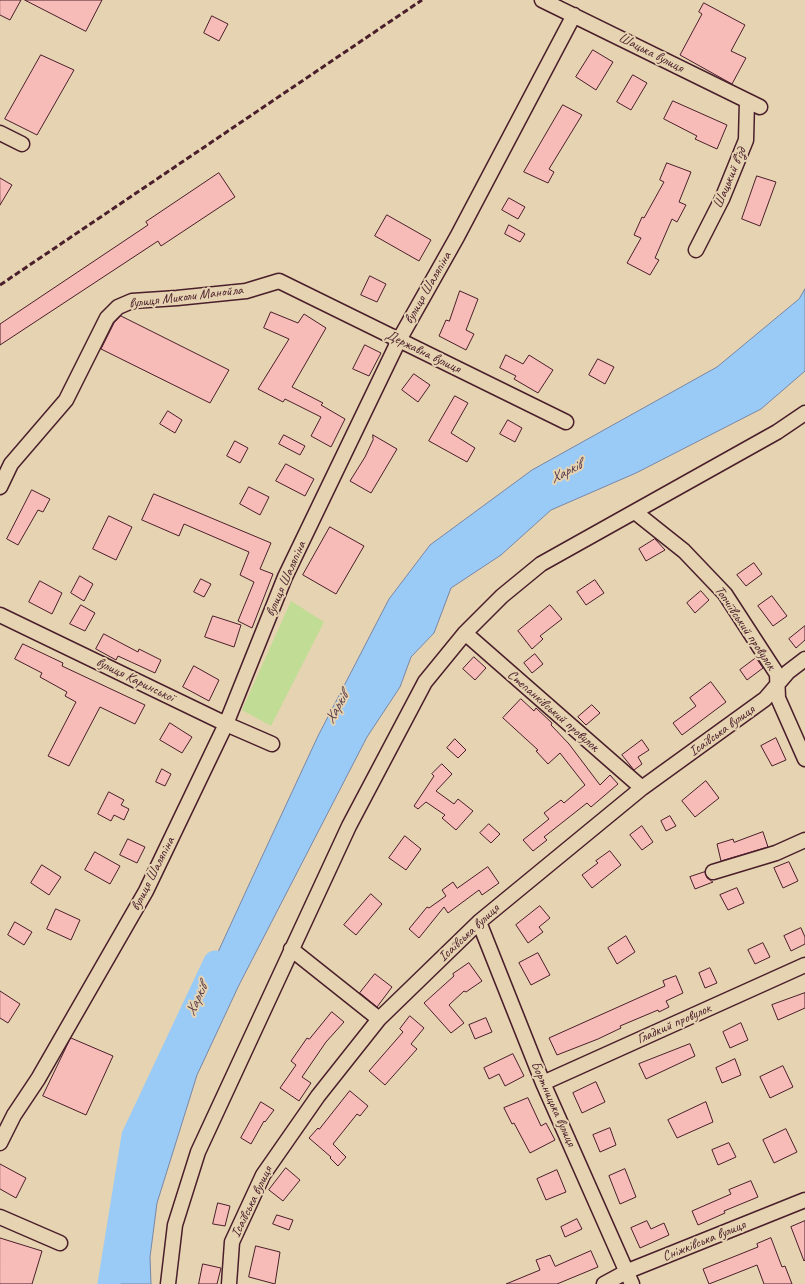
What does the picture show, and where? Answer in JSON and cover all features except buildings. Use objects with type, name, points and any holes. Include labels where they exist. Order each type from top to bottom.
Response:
[{"type":"street","name":"Шацька вулиця","points":[[542,0],[760,107]]},
{"type":"street","name":"вулиця Шаляпіна","points":[[0,1143],[14,1115],[38,1079],[146,891],[226,724],[285,577],[399,340],[457,237],[574,15]]},
{"type":"street","name":"Шацький в’їзд","points":[[696,250],[722,198],[746,140],[747,101]]},
{"type":"street","points":[[0,133],[22,144]]},
{"type":"street","name":"Державна вулиця","points":[[279,281],[566,422]]},
{"type":"street","name":"вулиця Миколи Манойла","points":[[0,487],[12,464],[66,400],[107,318],[118,307],[132,301],[246,291],[279,281]]},
{"type":"street","points":[[168,1284],[175,1225],[198,1152],[349,826],[425,682],[465,633],[502,596],[541,564],[776,432],[805,413]]},
{"type":"street","name":"Топчіївський провулок","points":[[635,512],[684,551],[725,594],[777,674],[778,698],[805,759]]},
{"type":"street","name":"вулиця Каринської","points":[[0,615],[226,724],[272,744]]},
{"type":"street","name":"Степанківський провулок","points":[[465,633],[642,788]]},
{"type":"street","name":"Ісаївська вулиця","points":[[229,1284],[232,1242],[263,1175],[318,1096],[379,1019],[479,922],[642,788],[765,699],[788,672],[805,659]]},
{"type":"street","points":[[713,872],[776,853],[805,840]]},
{"type":"street","name":"Бортницька вулиця","points":[[479,922],[543,1083],[630,1278]]},
{"type":"street","points":[[291,949],[379,1019]]},
{"type":"street","name":"Гладкий провулок","points":[[543,1083],[805,965]]},
{"type":"street","name":"Сніжківська вулиця","points":[[604,1284],[630,1278],[805,1200]]},
{"type":"street","points":[[0,1217],[60,1243]]},
{"type":"green space","points":[[291,601],[324,622],[271,726],[242,710]]},
{"type":"water","points":[[805,289],[805,371],[761,409],[636,473],[551,510],[501,555],[451,588],[434,633],[411,657],[400,687],[367,737],[239,985],[197,1075],[157,1203],[150,1257],[151,1284],[115,1284],[115,1267],[131,1156],[218,952],[253,876],[318,736],[389,599],[430,545],[532,470],[717,367],[799,299]]},
{"type":"waterway","name":"Харків","points":[[109,1284],[133,1136],[215,962]]},
{"type":"railway","points":[[0,285],[422,0]]}]
